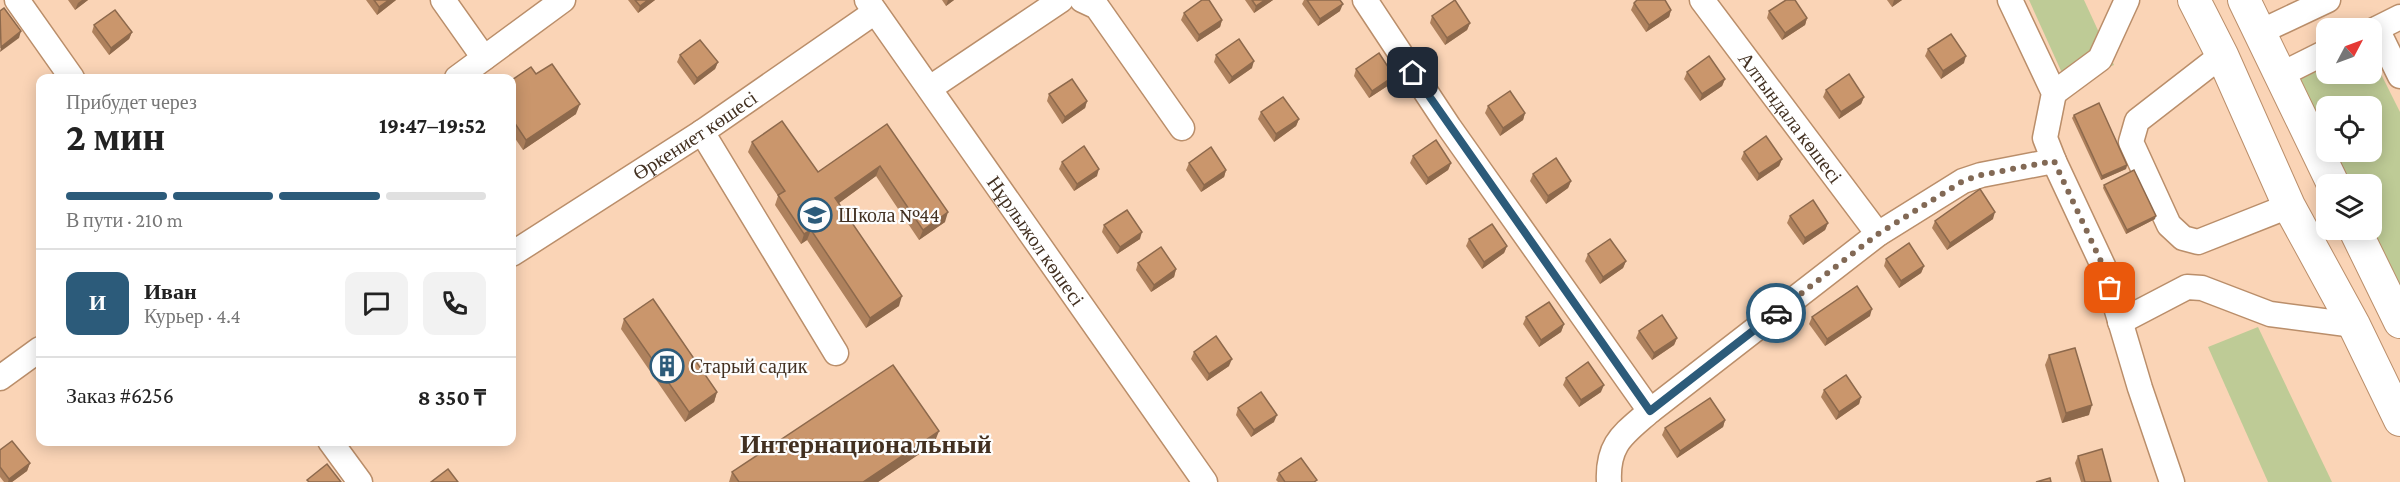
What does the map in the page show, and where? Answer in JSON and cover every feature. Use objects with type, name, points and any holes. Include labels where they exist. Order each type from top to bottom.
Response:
[{"type":"main road","points":[[2194,0],[2222,55],[2289,206],[2354,324],[2400,420]]},
{"type":"main road","points":[[2244,0],[2328,174]]},
{"type":"main road","points":[[2360,240],[2400,322]]},
{"type":"street","points":[[17,0],[69,74]]},
{"type":"street","points":[[443,0],[484,58]]},
{"type":"street","points":[[462,74],[562,0]]},
{"type":"street","points":[[930,88],[1061,0]]},
{"type":"street","points":[[1082,0],[1097,7],[1182,128]]},
{"type":"street","points":[[1365,0],[1449,127],[1650,411]]},
{"type":"street","name":"Алтындала көшесі","points":[[1702,0],[1878,234]]},
{"type":"street","points":[[2010,0],[2054,93],[2045,138],[2105,270],[2172,482]]},
{"type":"street","points":[[2054,93],[2100,59],[2127,0]]},
{"type":"street","points":[[2260,32],[2328,0]]},
{"type":"street","name":"Нұрлыжол көшесі","points":[[871,6],[1205,482]]},
{"type":"street","name":"Өркениет көшесі","points":[[516,251],[702,132],[871,6]]},
{"type":"street","points":[[2382,26],[2400,17]]},
{"type":"street","points":[[2382,44],[2400,76]]},
{"type":"street","points":[[2222,55],[2137,121],[2131,142],[2169,225],[2183,238],[2198,243],[2289,206]]},
{"type":"street","points":[[2280,75],[2316,57]]},
{"type":"street","points":[[702,132],[836,353]]},
{"type":"street","points":[[1609,482],[1608,464],[1618,440],[1650,411],[1878,234],[1963,181],[1981,175],[2054,161]]},
{"type":"street","points":[[2120,322],[2187,287],[2202,288],[2270,314],[2354,324]]},
{"type":"street","points":[[0,378],[36,352]]},
{"type":"street","points":[[334,446],[360,482]]},
{"type":"green space","points":[[2029,0],[2084,0],[2114,65],[2067,84]]},
{"type":"green space","points":[[2316,69],[2316,84],[2382,84],[2382,76],[2400,112],[2400,288],[2377,240],[2382,240],[2382,174],[2345,174],[2339,162],[2382,162],[2382,96],[2316,96],[2316,115],[2299,80]]},
{"type":"green space","points":[[2258,327],[2332,482],[2268,482],[2208,347]]},
{"type":"building","points":[[374,0],[389,0],[379,7]]},
{"type":"building","points":[[635,0],[648,0],[640,6]]},
{"type":"building","points":[[1202,0],[1209,0],[1222,20],[1199,35],[1184,13]]},
{"type":"building","points":[[1252,0],[1265,0],[1256,6]]},
{"type":"building","points":[[1307,0],[1340,0],[1343,4],[1320,19]]},
{"type":"building","points":[[1455,0],[1470,23],[1447,38],[1432,16]]},
{"type":"building","points":[[1637,0],[1665,0],[1671,10],[1649,25],[1634,3]]},
{"type":"building","points":[[1786,0],[1795,0],[1807,18],[1785,33],[1769,11]]},
{"type":"building","points":[[4,8],[21,31],[1,47],[0,11]]},
{"type":"building","points":[[115,10],[132,32],[111,48],[94,25]]},
{"type":"building","points":[[1951,34],[1966,56],[1943,71],[1928,49]]},
{"type":"building","points":[[1239,39],[1254,61],[1232,77],[1216,55]]},
{"type":"building","points":[[700,40],[718,62],[697,78],[680,55]]},
{"type":"building","points":[[1379,53],[1394,76],[1372,91],[1356,69]]},
{"type":"building","points":[[1709,56],[1725,79],[1702,94],[1687,72]]},
{"type":"building","points":[[552,64],[580,104],[526,140],[516,125],[516,77],[531,67],[536,74]]},
{"type":"building","points":[[1849,74],[1864,97],[1841,112],[1826,90]]},
{"type":"building","points":[[1072,79],[1087,101],[1065,117],[1049,94]]},
{"type":"building","points":[[1510,91],[1525,113],[1503,128],[1488,106]]},
{"type":"building","points":[[1283,97],[1299,119],[1276,134],[1261,112]]},
{"type":"building","points":[[2099,103],[2127,165],[2102,176],[2074,115]]},
{"type":"building","points":[[782,121],[818,172],[887,124],[948,212],[923,230],[880,166],[835,198],[902,296],[870,318],[811,230],[804,234],[778,195],[785,191],[752,142]]},
{"type":"building","points":[[1766,136],[1782,159],[1759,174],[1744,152]]},
{"type":"building","points":[[1436,140],[1451,163],[1428,178],[1413,156]]},
{"type":"building","points":[[1084,146],[1099,169],[1077,184],[1062,162]]},
{"type":"building","points":[[1211,147],[1226,170],[1204,185],[1189,163]]},
{"type":"building","points":[[1556,158],[1571,181],[1548,196],[1533,174]]},
{"type":"building","points":[[2134,170],[2156,216],[2127,230],[2104,185]]},
{"type":"building","points":[[1980,189],[1995,212],[1950,243],[1935,221]]},
{"type":"building","points":[[1813,200],[1828,223],[1805,238],[1790,216]]},
{"type":"building","points":[[1127,210],[1142,232],[1120,247],[1104,225]]},
{"type":"building","points":[[1492,224],[1507,246],[1484,262],[1469,239]]},
{"type":"building","points":[[1610,239],[1626,261],[1603,277],[1588,254]]},
{"type":"building","points":[[1909,243],[1924,266],[1901,281],[1886,259]]},
{"type":"building","points":[[1161,247],[1176,269],[1154,285],[1138,263]]},
{"type":"building","points":[[1857,286],[1872,309],[1827,339],[1812,317]]},
{"type":"building","name":"Старый садик","points":[[653,299],[717,392],[689,412],[624,319]]},
{"type":"building","points":[[1549,302],[1564,324],[1541,340],[1526,317]]},
{"type":"building","points":[[1662,315],[1677,338],[1654,353],[1639,331]]},
{"type":"building","points":[[1216,336],[1232,359],[1209,374],[1194,352]]},
{"type":"building","points":[[2075,348],[2092,405],[2066,413],[2049,355]]},
{"type":"building","points":[[1588,362],[1604,385],[1581,400],[1566,378]]},
{"type":"building","points":[[893,365],[939,431],[863,482],[739,482],[732,472]]},
{"type":"building","points":[[1846,375],[1861,397],[1839,412],[1824,390]]},
{"type":"building","points":[[1261,392],[1277,415],[1254,430],[1238,408]]},
{"type":"building","points":[[1710,398],[1725,420],[1680,451],[1665,428]]},
{"type":"building","points":[[12,441],[30,463],[9,479],[0,467],[0,450]]},
{"type":"building","points":[[2102,449],[2111,482],[2085,482],[2078,456]]},
{"type":"building","points":[[1301,458],[1317,480],[1314,482],[1285,482],[1279,473]]},
{"type":"building","points":[[327,464],[341,482],[309,482],[307,480]]},
{"type":"building","points":[[448,469],[458,482],[431,482]]},
{"type":"building","points":[[2050,478],[2051,482],[2036,482]]},
{"type":"way so far","points":[[1776,313],[1878,234],[1963,181],[1981,175],[2054,161],[2105,270],[2110,288]]},
{"type":"place","name":"Школа №44","points":[[815,215]]},
{"type":"place","name":"Старый садик","points":[[667,366]]},
{"type":"district","name":"Интернациональный","points":[[866,444]]},
{"type":"route","points":[[1413,73],[1650,411],[1776,313]]}]
